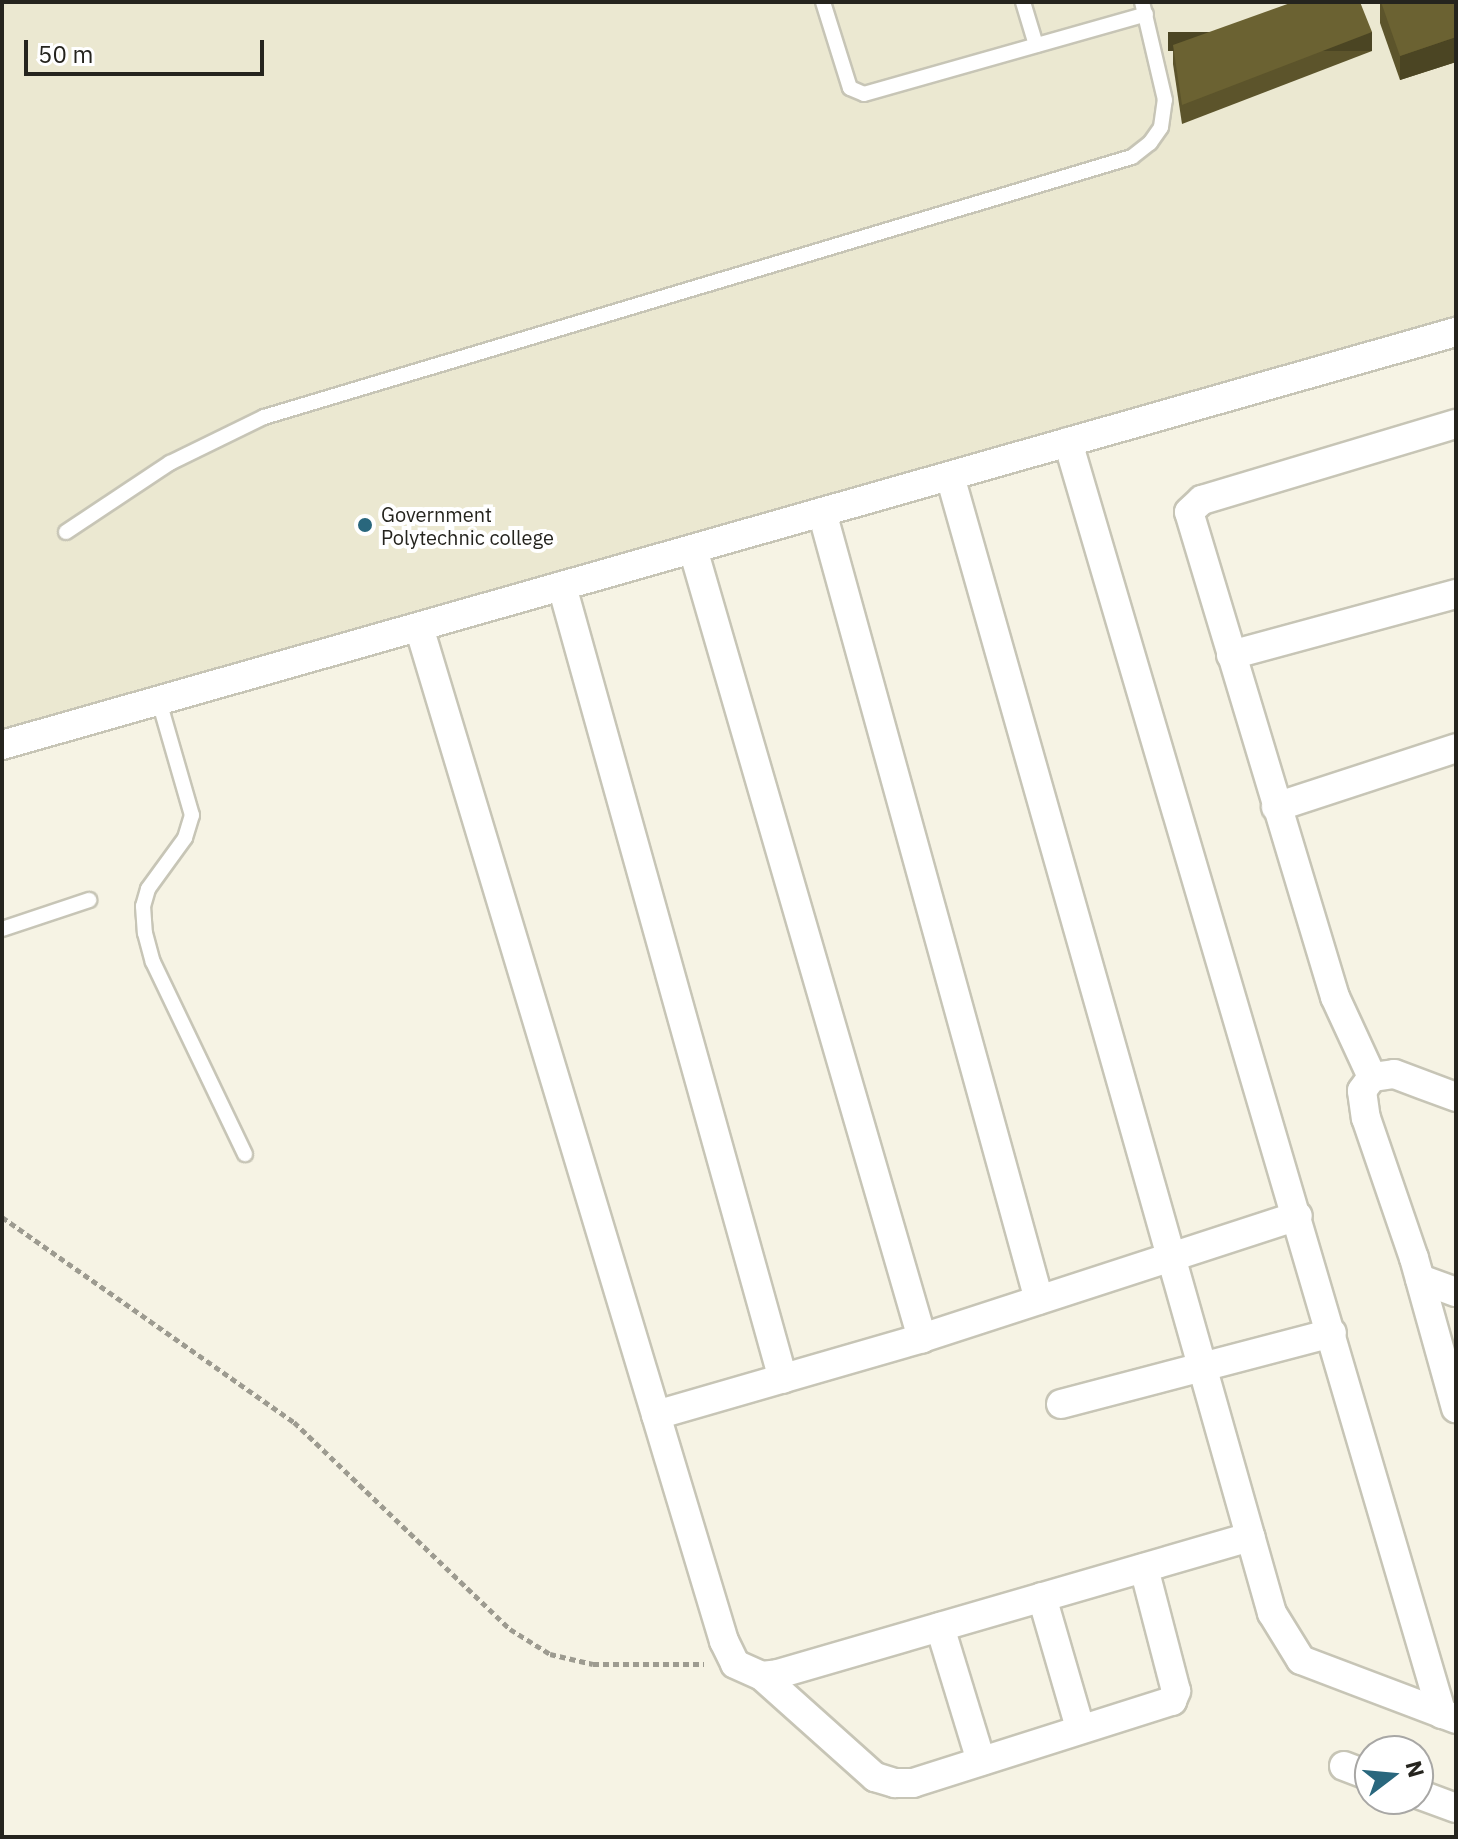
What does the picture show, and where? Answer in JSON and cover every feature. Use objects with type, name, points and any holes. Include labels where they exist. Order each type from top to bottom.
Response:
[{"type":"street","points":[[2,745],[1456,332]]},
{"type":"street","points":[[1372,1077],[1335,997],[1189,512],[1202,500],[1456,424]]},
{"type":"street","points":[[1068,442],[1449,1717]]},
{"type":"street","points":[[950,476],[1272,1613],[1301,1660],[1449,1717]]},
{"type":"street","points":[[822,512],[1039,1300]]},
{"type":"street","points":[[693,549],[922,1338]]},
{"type":"street","points":[[562,586],[783,1379]]},
{"type":"street","points":[[1231,655],[1456,594]]},
{"type":"street","points":[[419,627],[724,1641],[735,1664],[762,1676],[875,1777],[895,1783],[913,1783],[1176,1697],[1144,1568]]},
{"type":"street","points":[[1276,807],[1456,748]]},
{"type":"street","points":[[1456,1097],[1394,1074],[1372,1077],[1362,1091],[1366,1118],[1420,1279],[1456,1408]]},
{"type":"street","points":[[656,1415],[922,1338],[1298,1216]]},
{"type":"street","points":[[1420,1279],[1456,1292]]},
{"type":"street","points":[[1061,1404],[1332,1333]]},
{"type":"street","points":[[762,1676],[1251,1537]]},
{"type":"street","points":[[1042,1597],[1080,1728]]},
{"type":"street","points":[[940,1627],[981,1761]]},
{"type":"street","points":[[1434,1800],[1456,1808]]},
{"type":"lane","points":[[66,532],[170,463],[264,417],[1132,157],[1150,143],[1161,127],[1165,100],[1144,8],[1036,45],[864,94],[856,93],[847,82],[823,2]]},
{"type":"lane","points":[[1023,2],[1036,45]]},
{"type":"lane","points":[[159,701],[192,815],[185,838],[148,889],[143,906],[145,933],[153,962],[245,1154]]},
{"type":"lane","points":[[2,929],[89,900]]},
{"type":"path","points":[[2,1217],[294,1422],[510,1629],[550,1654],[593,1664],[735,1664]]},
{"type":"shaded area","name":"Government Polytechnic college","points":[[2,2],[1456,2],[1456,317],[2,734]]},
{"type":"building","points":[[1293,2],[1360,2],[1372,32],[1182,105],[1173,45]]},
{"type":"building","points":[[1381,2],[1456,2],[1456,37],[1400,56]]},
{"type":"place","name":"Government Polytechnic college","points":[[365,525]]}]
